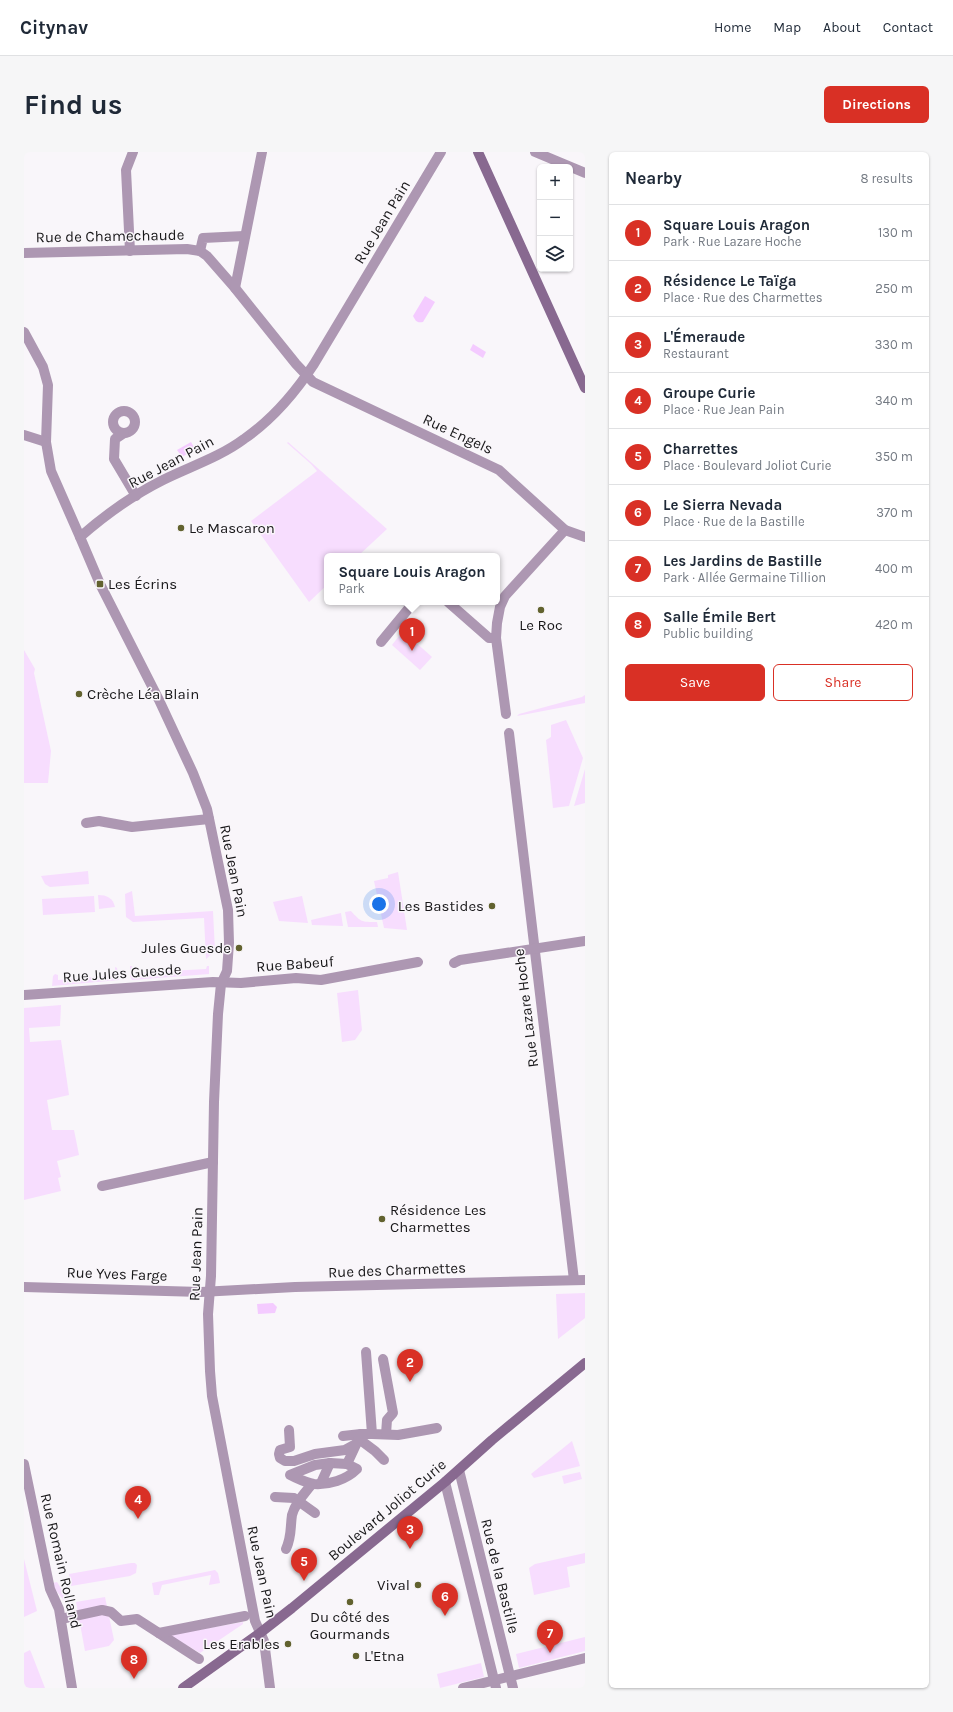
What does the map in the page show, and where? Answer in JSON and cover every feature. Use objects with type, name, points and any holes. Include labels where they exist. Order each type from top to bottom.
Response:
[{"type":"street","points":[[130,251],[126,170],[133,152]]},
{"type":"street","points":[[235,288],[244,236],[262,152]]},
{"type":"street","name":"Rue Jean Pain","points":[[270,1688],[264,1641],[255,1621],[212,1396],[208,1338],[215,1086],[221,984],[227,971],[230,927],[229,914],[222,874],[209,819],[193,773],[159,700],[100,584],[80,537],[95,524],[136,496],[163,480],[243,440],[270,418],[292,396],[441,152]]},
{"type":"street","points":[[478,152],[585,388]]},
{"type":"street","points":[[535,152],[585,173]]},
{"type":"street","points":[[200,251],[203,238],[244,236]]},
{"type":"street","name":"Rue de Chamechaude","points":[[24,253],[187,249],[200,251],[207,256],[235,288],[306,375]]},
{"type":"street","points":[[24,332],[43,367],[48,385],[46,442],[51,471],[80,537]]},
{"type":"street","name":"Rue Engels","points":[[306,375],[313,382],[500,470],[565,530],[585,537]]},
{"type":"street","points":[[124,433],[116,439],[114,459],[136,496]]},
{"type":"street","points":[[24,435],[46,442]]},
{"type":"street","points":[[506,714],[496,638],[500,607],[505,596],[565,530]]},
{"type":"street","points":[[381,642],[412,605]]},
{"type":"street","points":[[451,605],[489,638],[496,638]]},
{"type":"street","name":"Rue Lazare Hoche","points":[[509,733],[574,1280]]},
{"type":"street","name":"Rue Jean Pain","points":[[86,824],[99,821],[132,827],[209,819]]},
{"type":"street","points":[[454,963],[460,960],[585,940]]},
{"type":"street","name":"Rue Babeuf","points":[[221,984],[296,978],[321,980],[418,962]]},
{"type":"street","name":"Rue Jules Guesde","points":[[24,995],[213,982],[221,984]]},
{"type":"street","points":[[102,1186],[213,1162]]},
{"type":"street","name":"Rue des Charmettes","points":[[210,1291],[585,1280]]},
{"type":"street","name":"Rue Yves Farge","points":[[24,1286],[201,1292],[210,1291]]},
{"type":"street","points":[[366,1352],[369,1412],[372,1434]]},
{"type":"street","points":[[369,1412],[381,1417],[388,1417],[393,1413],[383,1359]]},
{"type":"street","name":"Boulevard Joliot Curie","points":[[183,1688],[260,1633],[445,1482],[492,1440],[585,1363]]},
{"type":"street","points":[[386,1434],[388,1417]]},
{"type":"street","points":[[289,1430],[290,1447],[280,1450],[279,1454],[280,1458],[285,1461],[294,1461],[315,1454],[345,1450],[359,1439],[372,1434],[398,1435],[437,1428]]},
{"type":"street","points":[[343,1436],[359,1439],[384,1460]]},
{"type":"street","points":[[347,1464],[359,1439]]},
{"type":"street","points":[[286,1549],[291,1533],[292,1514],[298,1500],[317,1484],[330,1463]]},
{"type":"street","points":[[330,1463],[347,1464],[357,1470],[349,1477],[317,1484],[290,1475],[315,1465],[330,1463]]},
{"type":"street","name":"Rue Romain Rolland","points":[[24,1464],[50,1589],[59,1609],[72,1688]]},
{"type":"street","name":"Rue de la Bastille","points":[[459,1470],[513,1688]]},
{"type":"street","name":"Rue de la Bastille","points":[[445,1482],[495,1684]]},
{"type":"street","points":[[275,1497],[284,1496],[294,1498],[315,1513]]},
{"type":"street","points":[[61,1619],[102,1610],[111,1612],[120,1621],[137,1619],[199,1659]]},
{"type":"street","points":[[159,1633],[245,1616]]},
{"type":"street","points":[[463,1688],[495,1684],[510,1677],[585,1658]]},
{"type":"shaded area","points":[[425,296],[435,302],[423,322],[418,322],[413,316]]},
{"type":"shaded area","points":[[473,344],[486,352],[483,358],[470,350]]},
{"type":"shaded area","points":[[191,442],[195,449],[182,457],[177,450]]},
{"type":"shaded area","points":[[288,442],[387,529],[361,553],[324,553],[324,588],[309,602],[251,521],[317,471],[287,443]]},
{"type":"shaded area","points":[[403,631],[432,657],[420,670],[392,645]]},
{"type":"shaded area","points":[[24,650],[35,669],[34,673],[51,751],[48,783],[24,783]]},
{"type":"shaded area","points":[[585,695],[585,703],[517,716],[519,714]]},
{"type":"shaded area","points":[[566,720],[583,758],[569,806],[553,808],[546,740],[551,737],[551,725]]},
{"type":"shaded area","points":[[585,769],[585,803],[574,806]]},
{"type":"shaded area","points":[[88,871],[89,884],[50,887],[45,884],[41,876]]},
{"type":"shaded area","points":[[398,872],[407,930],[384,928],[374,881],[388,878],[388,875]]},
{"type":"shaded area","points":[[132,891],[135,916],[213,911],[215,951],[206,959],[204,918],[133,922],[126,917],[125,894]]},
{"type":"shaded area","points":[[98,895],[109,898],[113,901],[115,907],[99,909]]},
{"type":"shaded area","points":[[94,896],[95,912],[43,915],[42,899]]},
{"type":"shaded area","points":[[302,896],[308,923],[279,921],[273,902]]},
{"type":"shaded area","points":[[351,911],[362,921],[377,922],[378,927],[348,927],[345,912]]},
{"type":"shaded area","points":[[341,913],[343,926],[312,925],[311,920]]},
{"type":"shaded area","points":[[130,966],[132,966],[133,973],[206,969],[207,966],[209,966],[209,974],[132,980],[130,976]]},
{"type":"shaded area","points":[[115,967],[117,968],[119,980],[52,986],[53,976],[55,974],[58,975],[58,980],[115,975]]},
{"type":"shaded area","points":[[358,990],[362,1030],[355,1040],[342,1042],[337,993]]},
{"type":"shaded area","points":[[61,1005],[60,1026],[29,1028],[30,1042],[61,1040],[69,1095],[47,1100],[52,1130],[74,1130],[79,1155],[57,1161],[61,1177],[58,1178],[61,1191],[24,1200],[24,1008]]},
{"type":"shaded area","points":[[585,1293],[585,1318],[558,1339],[556,1294]]},
{"type":"shaded area","points":[[273,1303],[277,1307],[275,1313],[258,1314],[257,1304]]},
{"type":"shaded area","points":[[572,1441],[580,1466],[534,1478],[531,1474]]},
{"type":"shaded area","points":[[580,1472],[582,1479],[564,1484],[562,1476]]},
{"type":"shaded area","points":[[585,1553],[585,1563],[567,1567],[570,1587],[534,1595],[529,1568],[535,1564]]},
{"type":"shaded area","points":[[24,1559],[37,1611],[24,1617]]},
{"type":"shaded area","points":[[135,1563],[137,1565],[136,1573],[130,1576],[71,1586],[69,1574]]},
{"type":"shaded area","points":[[215,1570],[218,1573],[220,1583],[209,1585],[211,1575],[162,1585],[159,1595],[154,1595],[152,1583]]},
{"type":"shaded area","points":[[57,1582],[68,1599],[65,1602],[54,1588],[53,1583]]},
{"type":"shaded area","points":[[105,1597],[114,1640],[109,1646],[85,1651],[76,1602]]},
{"type":"shaded area","points":[[243,1622],[243,1624],[200,1653],[169,1635]]},
{"type":"shaded area","points":[[585,1637],[585,1651],[519,1668],[516,1654]]},
{"type":"shaded area","points":[[30,1650],[45,1688],[24,1688],[24,1653]]},
{"type":"shaded area","points":[[481,1663],[484,1677],[440,1688],[437,1674]]},
{"type":"place","name":"Le Mascaron","points":[[181,528]]},
{"type":"place","name":"Les Écrins","points":[[100,584]]},
{"type":"place","name":"Le Roc","points":[[541,610]]},
{"type":"place","name":"Square Louis Aragon","points":[[412,651]]},
{"type":"place","name":"Crèche Léa Blain","points":[[79,694]]},
{"type":"place","name":"Les Bastides","points":[[492,906]]},
{"type":"place","name":"Jules Guesde","points":[[239,948]]},
{"type":"place","name":"Résidence Les Charmettes","points":[[382,1219]]},
{"type":"place","name":"Résidence Le Taïga","points":[[410,1382]]},
{"type":"place","name":"Groupe Curie","points":[[138,1519]]},
{"type":"place","name":"L'Émeraude","points":[[410,1549]]},
{"type":"place","name":"Charrettes","points":[[304,1581]]},
{"type":"place","name":"Vival","points":[[418,1585]]},
{"type":"place","name":"Du côté des Gourmands","points":[[350,1602]]},
{"type":"place","name":"Le Sierra Nevada","points":[[445,1616]]},
{"type":"place","name":"Les Erables","points":[[288,1644]]},
{"type":"place","name":"Les Jardins de Bastille","points":[[550,1653]]},
{"type":"place","name":"L'Etna","points":[[356,1656]]},
{"type":"place","name":"Salle Émile Bert","points":[[134,1679]]}]
